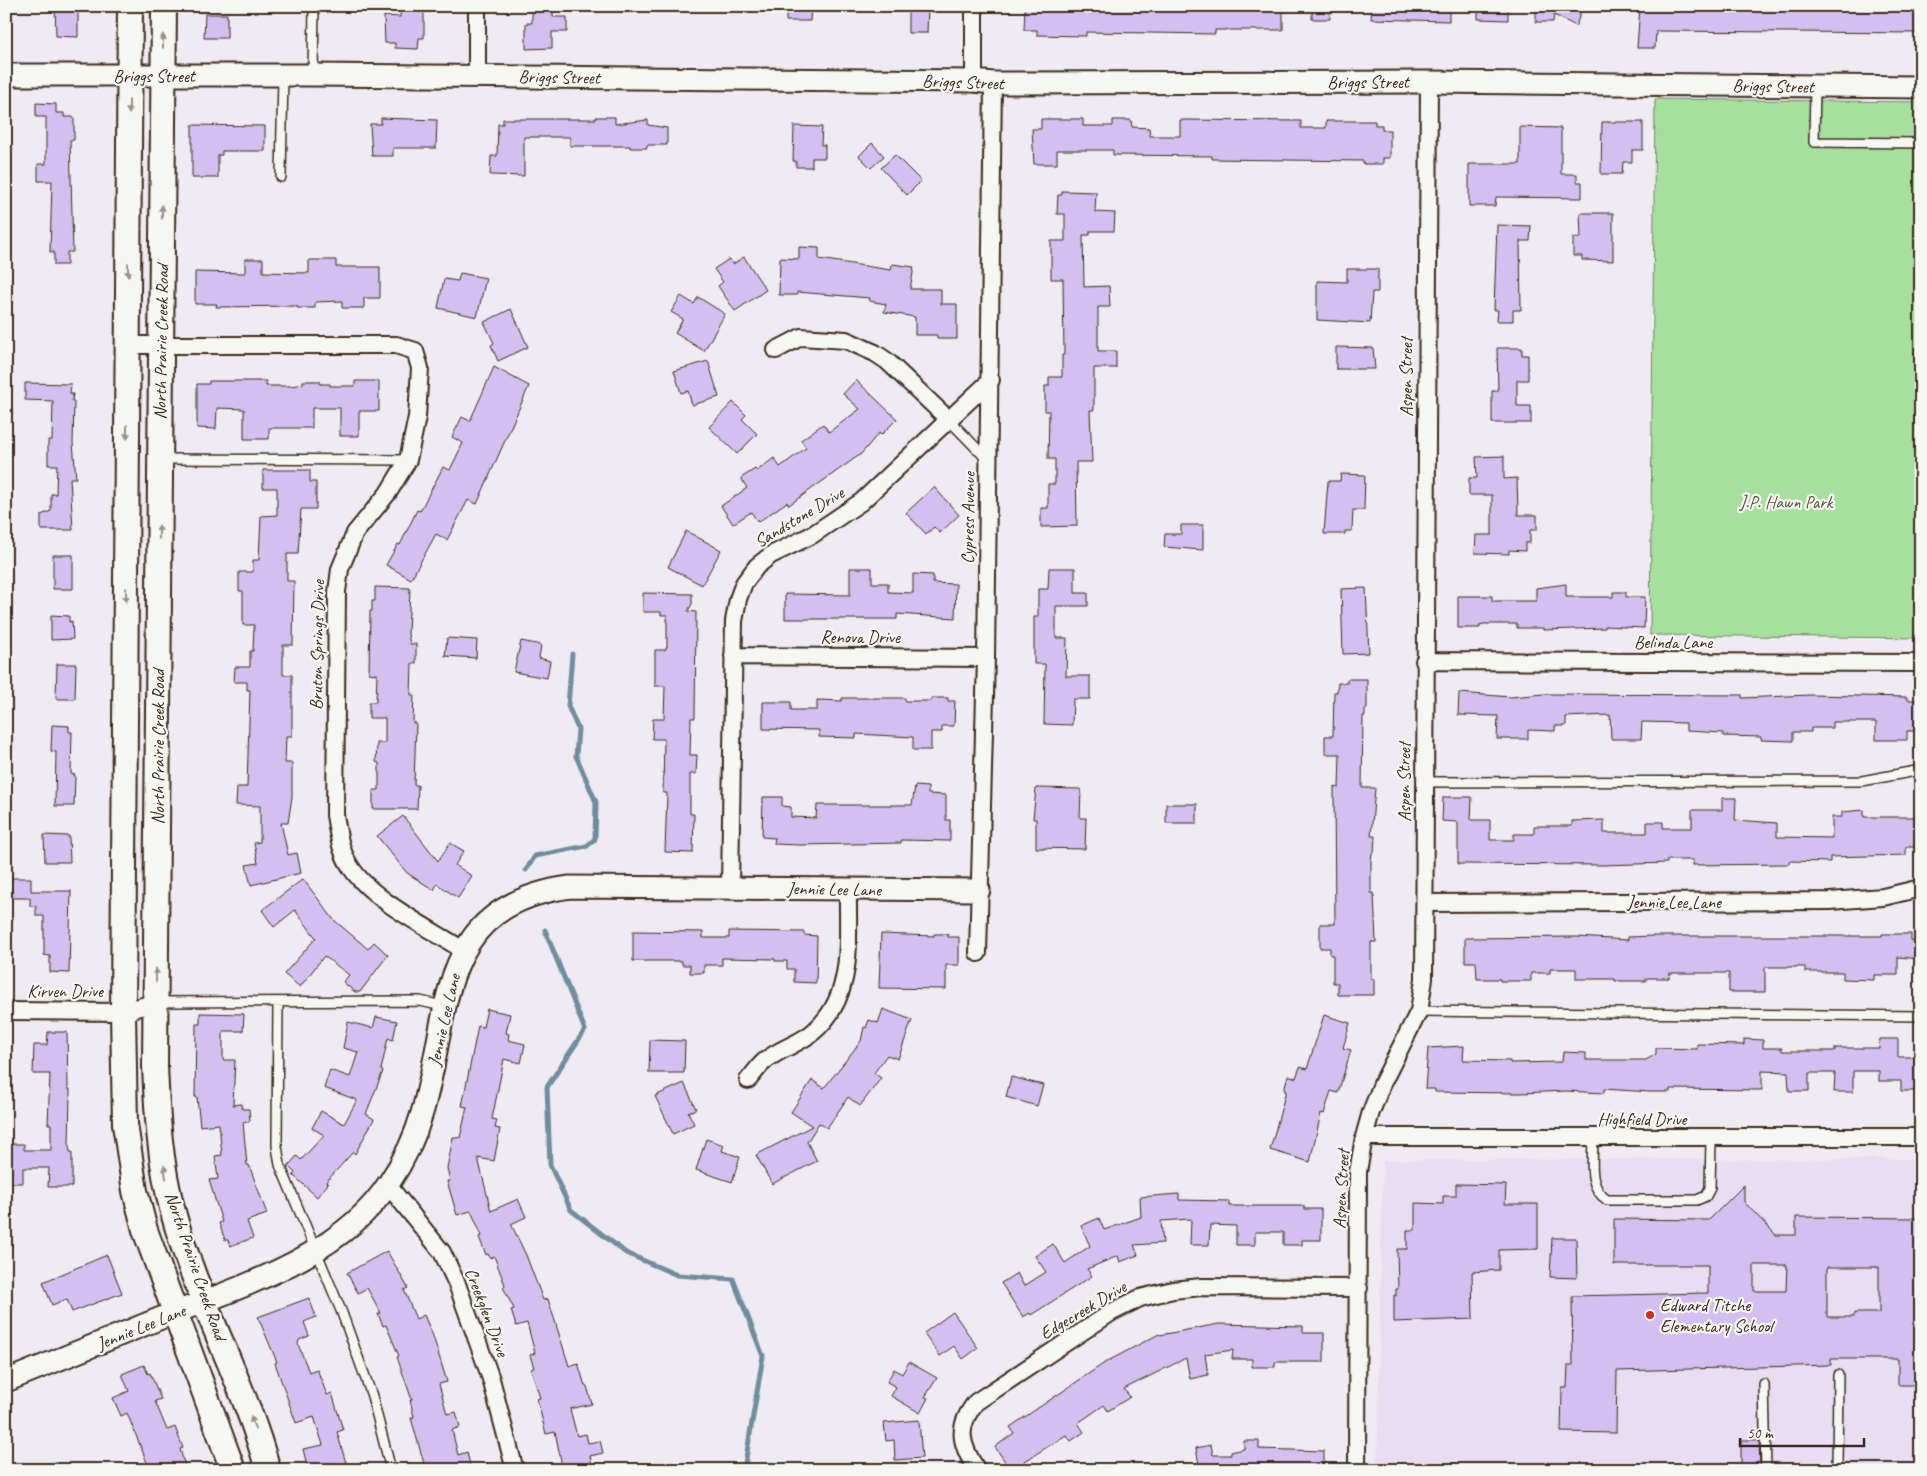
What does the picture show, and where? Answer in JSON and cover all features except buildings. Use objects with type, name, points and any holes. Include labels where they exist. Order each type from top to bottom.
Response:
[{"type":"main road","name":"North Prairie Creek Road","points":[[130,6],[123,1012],[123,1084],[128,1157],[145,1230],[233,1470]]},
{"type":"main road","name":"North Prairie Creek Road","points":[[164,6],[156,1002],[157,1113],[166,1183],[174,1214],[205,1301],[236,1376],[268,1470]]},
{"type":"street","points":[[477,6],[477,76]]},
{"type":"street","name":"Cypress Avenue","points":[[974,6],[983,82],[990,380],[986,658],[978,953]]},
{"type":"street","name":"Briggs Street","points":[[6,75],[477,76],[983,82],[1428,82],[1921,87]]},
{"type":"street","name":"Aspen Street","points":[[1357,1470],[1358,1172],[1364,1137],[1382,1084],[1419,1011],[1424,979],[1426,902],[1424,660],[1428,82]]},
{"type":"street","points":[[776,350],[801,337],[846,340],[875,353],[887,361],[948,420]]},
{"type":"street","name":"Bruton Springs Drive","points":[[128,345],[396,345],[415,351],[420,368],[417,417],[408,460],[388,493],[355,533],[340,568],[337,592],[335,815],[339,840],[349,866],[363,883],[380,897],[464,950]]},
{"type":"street","name":"Sandstone Drive","points":[[730,888],[734,621],[738,599],[744,583],[757,566],[771,555],[812,535],[861,502],[990,380]]},
{"type":"street","name":"Renova Drive","points":[[733,656],[986,658]]},
{"type":"street","name":"Belinda Lane","points":[[1424,660],[1921,663]]},
{"type":"street","name":"Jennie Lee Lane","points":[[6,1381],[205,1301],[316,1252],[342,1234],[368,1210],[388,1185],[406,1155],[422,1115],[443,1006],[451,977],[464,950],[481,929],[499,912],[520,900],[549,890],[598,886],[979,890]]},
{"type":"street","name":"Jennie Lee Lane","points":[[1426,902],[1830,901],[1882,897],[1921,888]]},
{"type":"street","points":[[748,1080],[766,1060],[791,1047],[813,1032],[831,1014],[841,996],[846,975],[848,889]]},
{"type":"street","name":"Kirven Drive","points":[[6,1011],[123,1012],[156,1002]]},
{"type":"street","name":"Highfield Drive","points":[[1364,1137],[1593,1139],[1921,1137]]},
{"type":"street","name":"Creekglen Drive","points":[[388,1185],[442,1252],[457,1284],[491,1379],[515,1470]]},
{"type":"street","name":"Edgecreek Drive","points":[[977,1470],[966,1452],[962,1435],[965,1416],[976,1402],[1112,1312],[1140,1298],[1201,1286],[1359,1288]]},
{"type":"lane","points":[[313,75],[314,6]]},
{"type":"lane","points":[[281,176],[283,75]]},
{"type":"lane","points":[[1814,86],[1814,142],[1921,143]]},
{"type":"lane","points":[[948,420],[989,461]]},
{"type":"lane","points":[[160,459],[408,460]]},
{"type":"lane","points":[[1424,782],[1862,781],[1921,770]]},
{"type":"lane","points":[[156,1002],[420,1001],[443,1006]]},
{"type":"lane","points":[[278,1002],[277,1146],[280,1165],[342,1313],[372,1396],[391,1470]]},
{"type":"lane","points":[[1419,1011],[1921,1016]]},
{"type":"lane","points":[[1593,1139],[1594,1183],[1597,1194],[1606,1200],[1697,1200],[1706,1196],[1710,1188],[1710,1138]]},
{"type":"lane","points":[[1838,1375],[1838,1470]]},
{"type":"lane","points":[[1764,1384],[1766,1470]]},
{"type":"shaded area","name":"Edward Titche Elementary School","points":[[1921,1159],[1921,1470],[1377,1470],[1383,1160]]},
{"type":"green space","name":"J.P. Hawn Park","points":[[1655,99],[1921,102],[1921,638],[1650,635]]},
{"type":"waterway","points":[[526,870],[535,856],[587,846],[595,839],[596,802],[576,756],[578,729],[568,706],[572,654]]},
{"type":"waterway","points":[[545,930],[585,1030],[547,1087],[550,1165],[571,1210],[626,1253],[677,1275],[733,1279],[763,1356],[744,1470]]},
{"type":"place","name":"Edward Titche Elementary School","points":[[1650,1315]]}]
